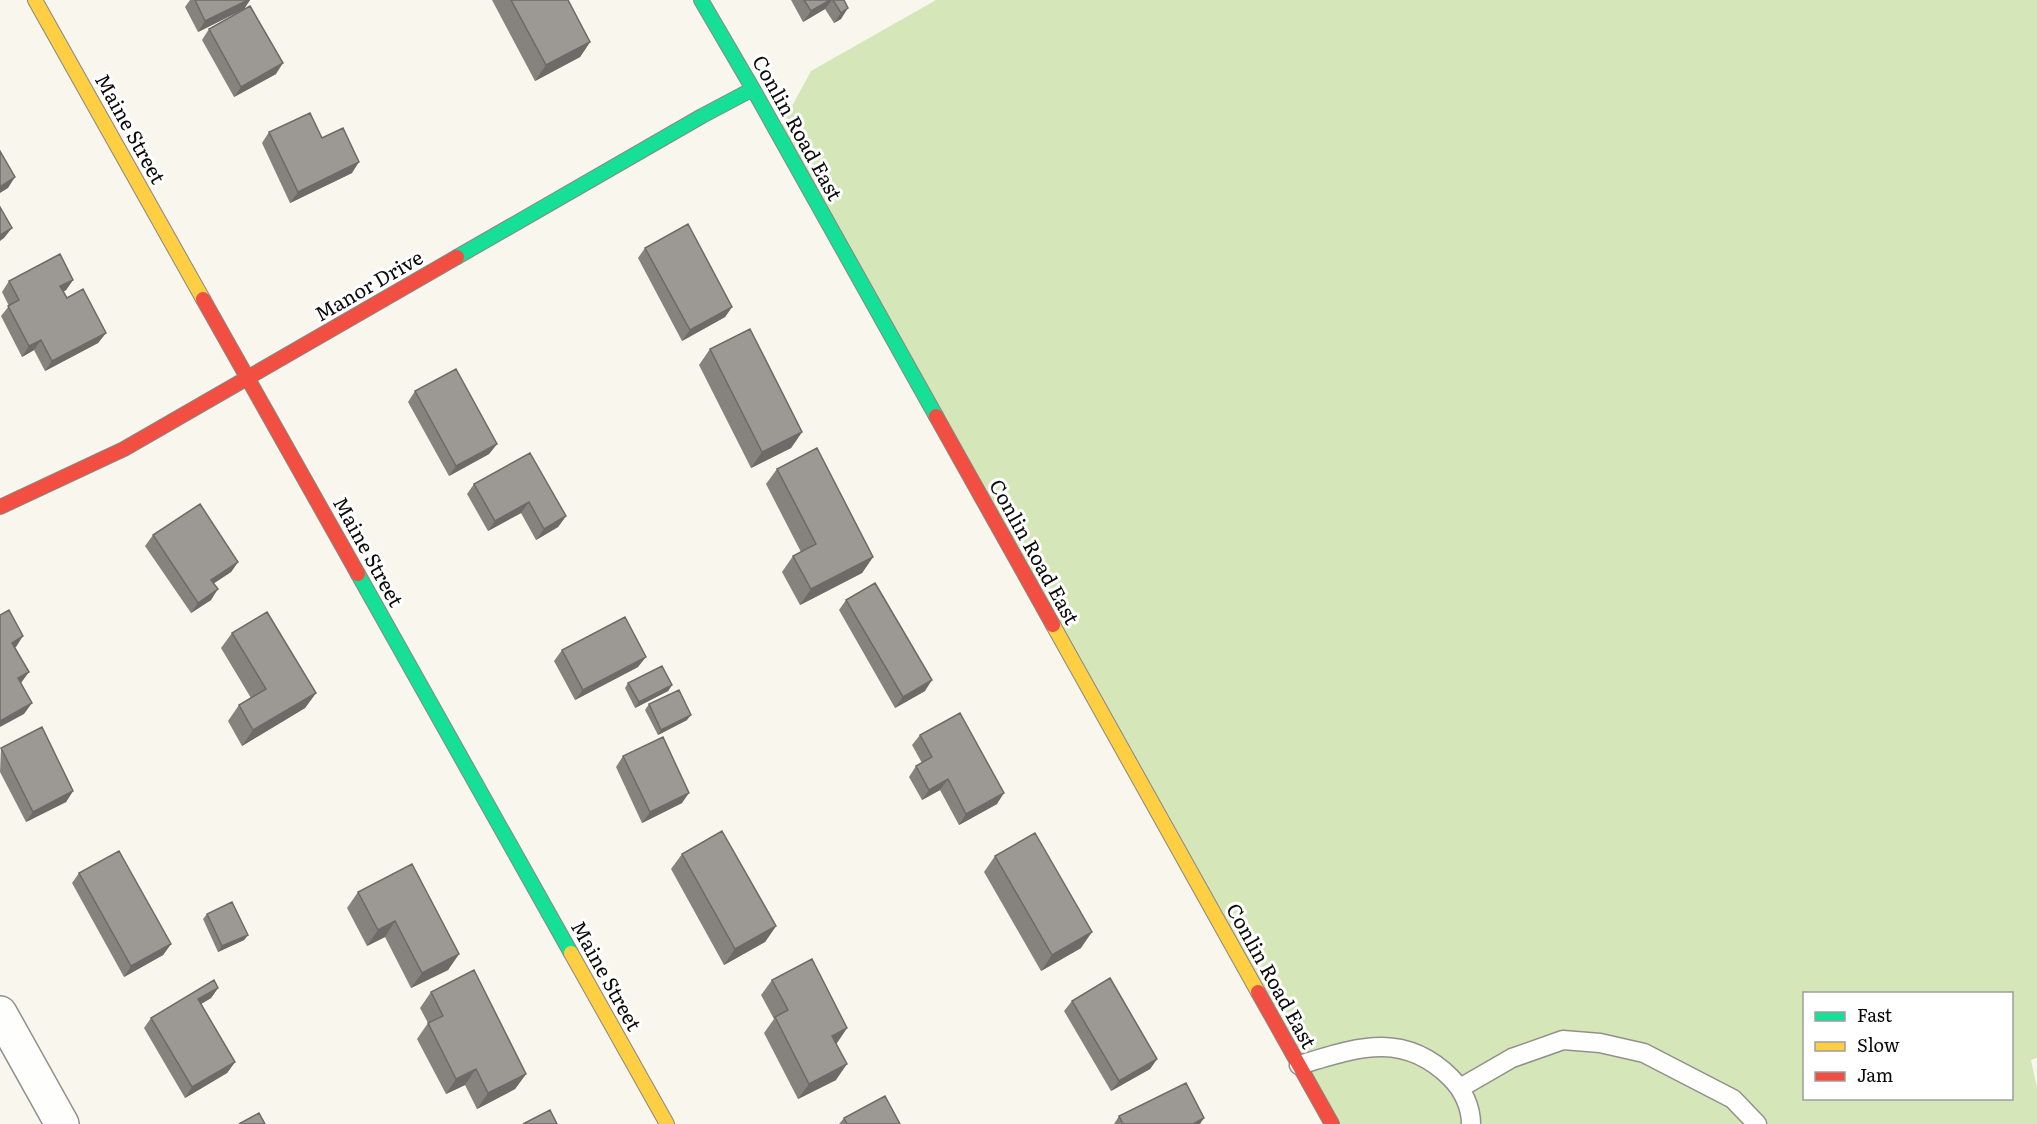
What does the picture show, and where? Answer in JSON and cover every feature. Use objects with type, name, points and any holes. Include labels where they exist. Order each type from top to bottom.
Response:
[{"type":"street","name":"Maine Street","points":[[35,0],[667,1124]]},
{"type":"street","name":"Conlin Road East","points":[[701,0],[1332,1124]]},
{"type":"street","name":"Manor Drive","points":[[0,507],[124,449],[702,116],[753,89]]},
{"type":"street","points":[[0,1013],[62,1124]]},
{"type":"lane","points":[[1460,1088],[1512,1058],[1563,1040],[1600,1043],[1644,1053],[1733,1099],[1757,1124]]},
{"type":"lane","points":[[1299,1065],[1354,1049],[1386,1047],[1408,1052],[1435,1063],[1460,1088],[1471,1115],[1471,1124]]},
{"type":"green space","points":[[936,0],[2037,0],[2037,1058],[2031,1060],[2037,1088],[2037,1124],[1337,1124],[779,130],[811,71]]},
{"type":"building","points":[[195,0],[248,0],[205,21]]},
{"type":"building","points":[[511,0],[568,0],[590,42],[546,65]]},
{"type":"building","points":[[804,0],[830,0],[811,11]]},
{"type":"building","points":[[833,0],[844,0],[848,8],[841,13]]},
{"type":"building","points":[[250,6],[283,63],[241,87],[209,29]]},
{"type":"building","points":[[310,113],[322,138],[343,128],[359,162],[298,192],[269,132]]},
{"type":"building","points":[[0,151],[15,177],[0,187]]},
{"type":"building","points":[[0,207],[12,228],[0,235]]},
{"type":"building","points":[[688,224],[732,307],[690,330],[645,248]]},
{"type":"building","points":[[60,254],[73,280],[60,286],[67,298],[83,289],[106,333],[52,361],[41,340],[29,346],[8,306],[19,300],[9,281]]},
{"type":"building","points":[[750,329],[802,432],[762,452],[710,349]]},
{"type":"building","points":[[456,369],[497,444],[456,466],[415,391]]},
{"type":"building","points":[[817,448],[873,557],[811,589],[793,556],[816,544],[777,469]]},
{"type":"building","points":[[530,453],[566,516],[544,529],[529,502],[495,521],[474,484]]},
{"type":"building","points":[[200,504],[238,562],[211,580],[218,589],[198,603],[153,535]]},
{"type":"building","points":[[875,583],[932,680],[903,697],[846,600]]},
{"type":"building","points":[[9,610],[23,636],[12,643],[29,672],[18,678],[32,703],[0,721],[0,615]]},
{"type":"building","points":[[267,612],[316,693],[253,730],[239,705],[266,689],[232,633]]},
{"type":"building","points":[[625,617],[646,657],[583,690],[562,650]]},
{"type":"building","points":[[662,666],[672,685],[639,702],[628,683]]},
{"type":"building","points":[[679,690],[691,715],[661,730],[649,704]]},
{"type":"building","points":[[960,713],[1004,793],[966,814],[948,779],[929,790],[916,766],[932,757],[920,735]]},
{"type":"building","points":[[42,727],[73,791],[33,812],[1,748]]},
{"type":"building","points":[[663,737],[689,793],[650,812],[623,756]]},
{"type":"building","points":[[722,831],[776,926],[735,949],[682,854]]},
{"type":"building","points":[[1035,833],[1092,932],[1052,955],[995,856]]},
{"type":"building","points":[[119,851],[171,944],[131,966],[79,873]]},
{"type":"building","points":[[412,864],[459,954],[422,973],[395,921],[378,930],[358,892]]},
{"type":"building","points":[[232,902],[248,935],[222,946],[207,914]]},
{"type":"building","points":[[812,959],[847,1028],[832,1036],[847,1064],[809,1084],[775,1017],[788,1010],[772,980]]},
{"type":"building","points":[[474,970],[526,1074],[488,1093],[476,1069],[456,1079],[428,1023],[443,1016],[431,992]]},
{"type":"building","points":[[1110,978],[1157,1059],[1119,1081],[1072,1001]]},
{"type":"building","points":[[214,980],[218,988],[198,999],[235,1062],[192,1087],[151,1018]]},
{"type":"building","points":[[1186,1083],[1204,1118],[1193,1124],[1123,1124],[1119,1116]]},
{"type":"building","points":[[885,1096],[900,1124],[847,1124],[844,1118]]},
{"type":"building","points":[[550,1110],[557,1124],[523,1124]]},
{"type":"building","points":[[259,1113],[265,1124],[239,1124]]},
{"type":"traffic: fast","points":[[701,0],[936,416]]},
{"type":"traffic: fast","points":[[457,257],[753,89]]},
{"type":"traffic: fast","points":[[358,574],[571,953]]},
{"type":"traffic: slow","points":[[35,0],[203,299]]},
{"type":"traffic: slow","points":[[1053,625],[1258,992]]},
{"type":"traffic: slow","points":[[571,953],[667,1124]]},
{"type":"traffic: jam","points":[[0,507],[124,449],[457,257]]},
{"type":"traffic: jam","points":[[203,299],[358,574]]},
{"type":"traffic: jam","points":[[936,416],[1053,625]]},
{"type":"traffic: jam","points":[[1258,992],[1332,1124]]}]
